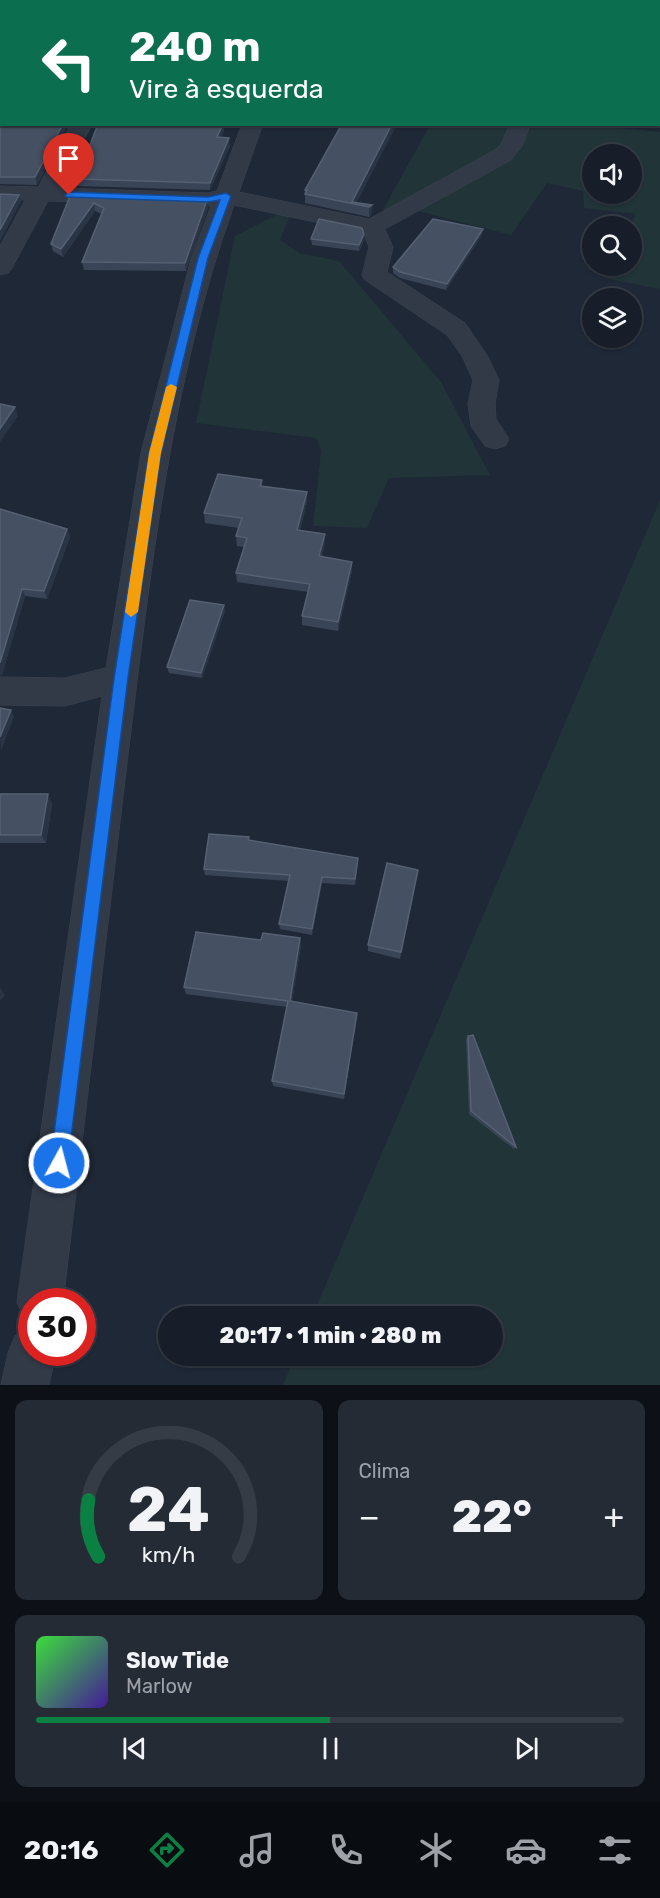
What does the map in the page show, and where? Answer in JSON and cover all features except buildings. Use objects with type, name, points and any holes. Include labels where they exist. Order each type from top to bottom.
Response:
[{"type":"street","points":[[0,268],[81,126]]},
{"type":"street","points":[[42,1288],[121,678],[155,453],[203,258],[252,126]]},
{"type":"street","points":[[0,193],[208,200],[226,196],[372,227],[503,154],[511,146],[520,126]]},
{"type":"street","points":[[372,227],[381,247],[374,275],[456,330],[474,355],[486,380],[479,403],[485,431],[495,439]]},
{"type":"street","points":[[0,691],[64,692],[121,678]]},
{"type":"street","points":[[25,1385],[29,1366]]},
{"type":"green space","points":[[429,126],[511,126],[496,152],[379,217]]},
{"type":"green space","points":[[532,126],[596,126],[660,132],[660,289],[604,278],[605,276],[642,276],[642,216],[584,208],[584,204],[642,204],[642,144],[582,144],[582,191],[547,183],[511,235],[414,210],[512,157]]},
{"type":"green space","points":[[294,206],[280,240],[299,253],[339,261],[441,382],[490,475],[389,478],[367,528],[313,526],[321,451],[316,438],[196,423],[235,236]]},
{"type":"green space","points":[[660,500],[660,1385],[283,1385],[291,1366],[503,1366],[503,1306],[317,1306]]},
{"type":"slow traffic","points":[[131,612],[155,453],[171,387]]},
{"type":"route","points":[[59,1163],[121,678],[155,453],[203,258],[226,196],[208,200],[69,195]]}]
